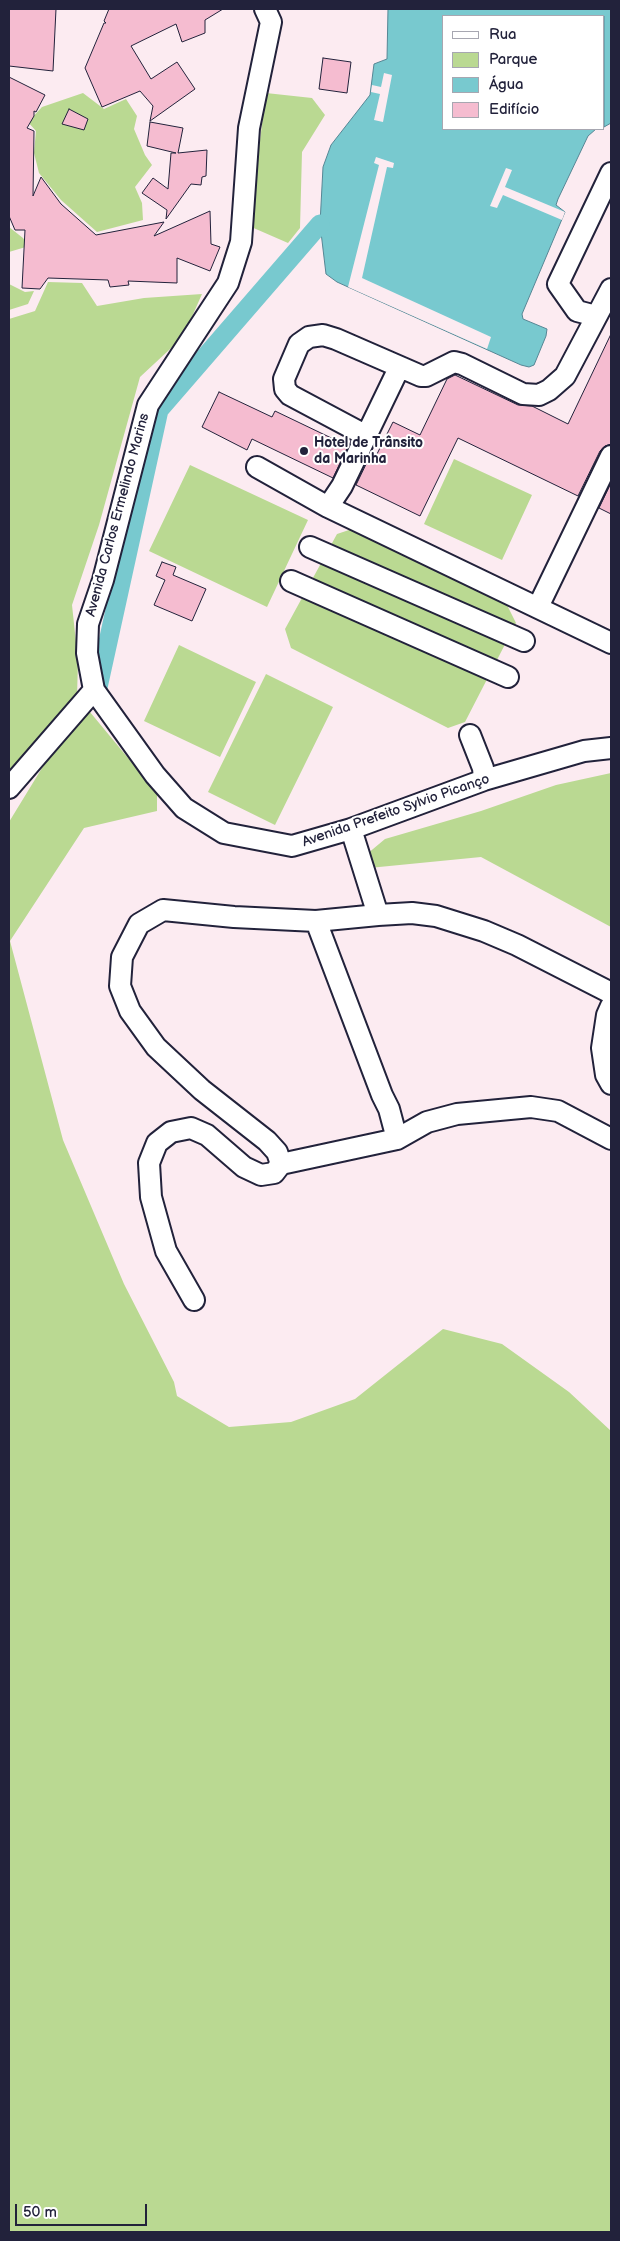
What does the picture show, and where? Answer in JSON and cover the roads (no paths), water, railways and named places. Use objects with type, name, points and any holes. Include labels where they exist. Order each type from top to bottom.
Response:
[{"type":"street","name":"Avenida Carlos Ermelindo Marins","points":[[94,690],[86,653],[88,624],[103,580],[148,405],[228,283],[241,242],[249,128],[271,22],[265,9]]},
{"type":"street","points":[[596,316],[577,311],[558,284],[611,173]]},
{"type":"street","points":[[365,435],[290,395],[284,389],[284,379],[299,344],[309,337],[322,335],[336,339],[399,368],[426,376],[454,362],[462,364],[523,394],[539,395],[549,390],[565,376],[611,289]]},
{"type":"street","points":[[328,507],[342,486],[399,368]]},
{"type":"street","points":[[538,607],[611,456]]},
{"type":"street","points":[[257,467],[328,507],[611,642]]},
{"type":"street","points":[[310,547],[524,641]]},
{"type":"street","points":[[291,581],[508,677]]},
{"type":"street","points":[[9,788],[94,690]]},
{"type":"street","name":"Avenida Prefeito Sylvio Picanço","points":[[94,690],[155,775],[184,808],[224,833],[292,846],[351,830],[484,780],[584,751],[611,748]]},
{"type":"street","points":[[470,735],[483,768],[484,780]]},
{"type":"street","points":[[351,830],[378,915]]},
{"type":"street","points":[[281,1164],[277,1152],[267,1141],[202,1090],[156,1047],[130,1011],[120,986],[122,957],[139,924],[163,910],[234,917],[316,920],[412,913],[436,916],[484,931],[517,945],[611,993]]},
{"type":"street","points":[[316,920],[389,1109],[396,1139]]},
{"type":"street","points":[[611,1006],[607,1015],[602,1048],[606,1075],[611,1084]]},
{"type":"street","points":[[194,1300],[166,1251],[151,1197],[149,1163],[157,1143],[170,1132],[191,1128],[206,1135],[244,1167],[261,1175],[274,1173],[281,1164],[396,1139],[427,1122],[457,1114],[531,1107],[558,1111],[611,1139]]},
{"type":"water","points":[[388,9],[611,9],[611,123],[605,126],[605,15],[442,15],[442,130],[595,130],[588,136],[558,199],[556,205],[565,212],[522,314],[523,319],[547,329],[534,365],[529,367],[521,365],[337,282],[326,274],[320,224],[323,167],[331,145],[370,95],[374,64],[387,59]]},
{"type":"waterway","points":[[97,692],[159,410],[320,224]]},
{"type":"place","name":"Hotel de Trânsito da Marinha","points":[[304,451]]}]
